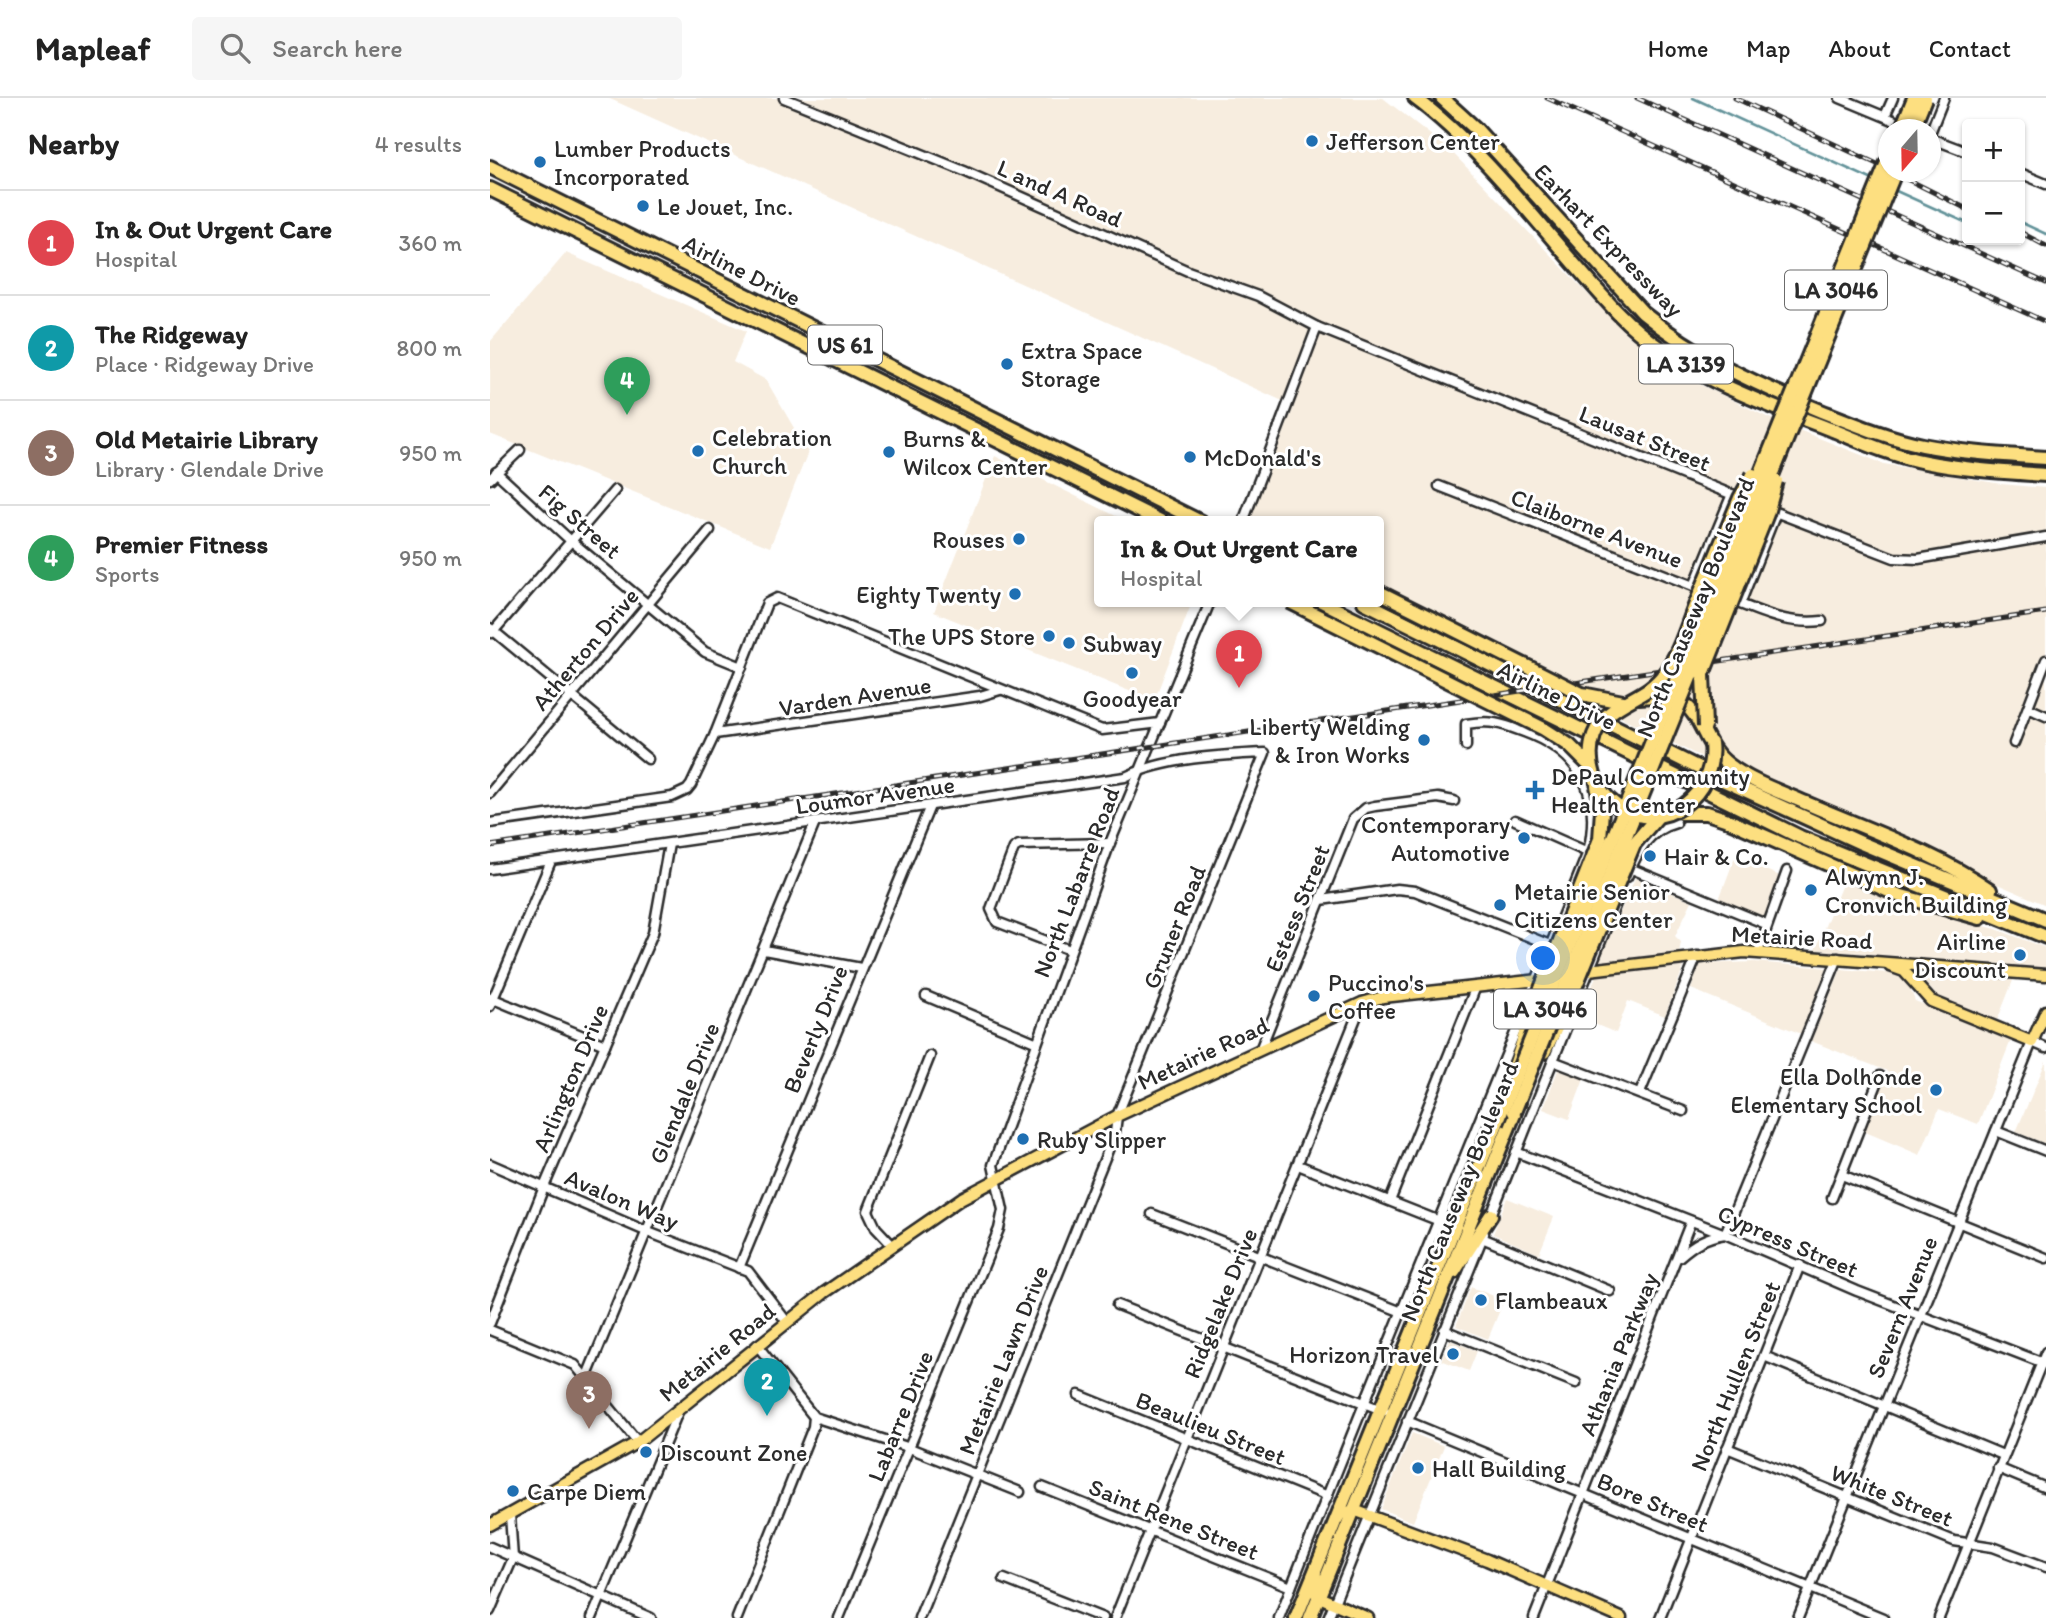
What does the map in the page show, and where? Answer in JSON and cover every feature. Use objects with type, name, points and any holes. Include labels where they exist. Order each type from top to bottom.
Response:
[{"type":"highway","name":"Earhart Expressway","points":[[1415,98],[1470,148],[1620,315],[1705,376],[1761,403],[1894,454],[1954,467],[2046,475]]},
{"type":"highway","name":"Earhart Expressway","points":[[1442,98],[1476,128],[1643,313],[1669,334],[1709,359],[1771,391],[1896,438],[1967,452],[2046,458]]},
{"type":"highway","points":[[1905,119],[1914,98]]},
{"type":"highway","points":[[1917,119],[1925,98]]},
{"type":"highway","name":"Airline Drive","points":[[490,167],[1188,516]]},
{"type":"highway","name":"LA 3046","points":[[1787,425],[1880,182]]},
{"type":"highway","name":"LA 3046","points":[[1787,425],[1891,182]]},
{"type":"highway","name":"Airline Drive","points":[[490,188],[1148,516]]},
{"type":"highway","points":[[791,339],[799,322]]},
{"type":"highway","points":[[1639,697],[1662,677],[1674,657],[1740,498],[1787,425]]},
{"type":"highway","points":[[1704,727],[1703,674],[1767,514],[1787,425]]},
{"type":"highway","name":"North Causeway Boulevard","points":[[1296,1618],[1335,1524],[1445,1283],[1508,1110],[1705,608],[1787,425]]},
{"type":"highway","name":"North Causeway Boulevard","points":[[1508,1110],[1787,425]]},
{"type":"highway","points":[[1019,451],[1023,444],[1032,444],[1076,459]]},
{"type":"highway","points":[[1384,595],[1582,694],[1623,702]]},
{"type":"highway","points":[[1300,607],[1558,737],[1594,773],[1616,805],[1636,814],[1674,818],[1707,813],[1884,889],[1955,914],[2008,923]]},
{"type":"highway","name":"Airline Drive","points":[[1331,607],[1800,837],[2046,937]]},
{"type":"highway","name":"Airline Drive","points":[[1374,607],[1725,781],[2046,920]]},
{"type":"highway","points":[[1508,1110],[1533,1009],[1600,839],[1602,810],[1591,751],[1595,734],[1609,712],[1623,702],[1651,695],[1676,701],[1688,708],[1704,727],[1717,754],[1730,766],[1777,790],[1916,850],[1980,883],[2014,906]]},
{"type":"highway","points":[[1674,818],[1704,785],[1711,765],[1711,743]]},
{"type":"highway","points":[[1508,1110],[1570,1000],[1634,844],[1658,816]]},
{"type":"highway","name":"North Causeway Boulevard","points":[[1310,1618],[1354,1510],[1387,1412],[1502,1126]]},
{"type":"highway","points":[[1445,1283],[1462,1262],[1491,1215]]},
{"type":"main road","name":"Metairie Road","points":[[490,1525],[638,1441],[678,1412],[787,1322],[892,1245],[962,1198],[1117,1116],[1362,1003],[1383,997],[1535,983],[1590,968],[1758,952],[2046,975]]},
{"type":"main road","points":[[1876,961],[1904,971],[1931,1001],[2032,1042]]},
{"type":"main road","points":[[1916,984],[1918,974],[1929,965]]},
{"type":"main road","name":"Severn Avenue","points":[[2032,1042],[2046,1012]]},
{"type":"main road","points":[[1335,1524],[1341,1514],[1354,1510],[1620,1618]]},
{"type":"main road","points":[[1319,1561],[1315,1582],[1319,1597],[1368,1618]]},
{"type":"street","name":"L and A Road","points":[[784,98],[964,171],[1188,271],[1258,296],[1317,327]]},
{"type":"street","points":[[1840,98],[1891,119]]},
{"type":"street","points":[[1885,116],[1893,98]]},
{"type":"street","points":[[1936,119],[1944,98]]},
{"type":"street","points":[[1941,140],[1962,150]]},
{"type":"street","points":[[2025,175],[2046,184]]},
{"type":"street","name":"Lausat Street","points":[[1317,327],[1894,558],[1918,559],[2046,537]]},
{"type":"street","points":[[1245,516],[1317,327]]},
{"type":"street","points":[[493,476],[520,450]]},
{"type":"street","name":"Fig Street","points":[[493,476],[705,652],[742,667]]},
{"type":"street","name":"Claiborne Avenue","points":[[1439,486],[1740,604],[1801,624],[1822,621]]},
{"type":"street","points":[[615,490],[491,631],[648,759]]},
{"type":"street","points":[[1694,586],[1732,494]]},
{"type":"street","points":[[1740,604],[1776,513]]},
{"type":"street","name":"Atherton Drive","points":[[490,793],[493,782],[572,696],[710,530]]},
{"type":"street","points":[[490,823],[671,797],[687,790],[715,734],[767,603],[775,599],[1102,730],[1160,723]]},
{"type":"street","name":"North Labarre Road","points":[[999,1229],[1003,1210],[993,1164],[1035,1042],[1110,843],[1208,607]]},
{"type":"street","points":[[2014,743],[2046,660]]},
{"type":"street","name":"Varden Avenue","points":[[715,734],[980,696],[1000,690]]},
{"type":"street","points":[[2028,708],[2046,716]]},
{"type":"street","name":"North Causeway Boulevard","points":[[1279,1618],[1437,1220],[1486,1111],[1588,852],[1593,817],[1589,789],[1580,773],[1559,749],[1538,737],[1492,720],[1466,724],[1466,746]]},
{"type":"street","name":"Loumor Avenue","points":[[490,869],[1125,777],[1142,769],[1232,754],[1265,753]]},
{"type":"street","name":"Gruner Road","points":[[1117,1116],[1265,753]]},
{"type":"street","name":"Estess Street","points":[[1260,1050],[1353,819],[1366,808],[1376,806],[1438,798],[1454,801]]},
{"type":"street","name":"Beverly Drive","points":[[739,1268],[930,806]]},
{"type":"street","name":"North Causeway Boulevard","points":[[1328,1618],[1631,868],[1646,839],[1674,818]]},
{"type":"street","points":[[1515,820],[1766,924]]},
{"type":"street","name":"Glendale Drive","points":[[583,1373],[648,1232],[815,823]]},
{"type":"street","points":[[1070,950],[998,922],[992,916],[991,909],[1014,848],[1019,845],[1110,843]]},
{"type":"street","name":"Arlington Drive","points":[[490,1323],[544,1187],[653,933],[669,844]]},
{"type":"street","points":[[551,861],[491,1001],[605,1045]]},
{"type":"street","points":[[1758,952],[1787,871]]},
{"type":"street","points":[[1321,901],[1397,889],[1415,891],[1550,945]]},
{"type":"street","points":[[764,950],[861,968]]},
{"type":"street","points":[[1640,1093],[1697,956]]},
{"type":"street","points":[[1677,1259],[1694,1244],[1709,1236],[1726,1234],[1838,958]]},
{"type":"street","points":[[1390,1201],[1475,989]]},
{"type":"street","points":[[926,996],[1035,1042]]},
{"type":"street","name":"Ridgelake Drive","points":[[1115,1618],[1362,1003]]},
{"type":"street","points":[[2032,1042],[2046,1048]]},
{"type":"street","name":"Severn Avenue","points":[[1798,1618],[2032,1042]]},
{"type":"street","points":[[892,1245],[876,1228],[868,1211],[930,1056]]},
{"type":"street","points":[[1553,1061],[1683,1111]]},
{"type":"street","points":[[1832,1198],[1880,1076]]},
{"type":"street","name":"Metairie Lawn Drive","points":[[919,1618],[1115,1133],[1117,1116]]},
{"type":"street","points":[[1996,1131],[2046,1151]]},
{"type":"street","name":"Cypress Street","points":[[1516,1152],[2044,1363]]},
{"type":"street","name":"Avalon Way","points":[[490,1164],[739,1268]]},
{"type":"street","points":[[1298,1165],[1437,1220]]},
{"type":"street","points":[[1842,1175],[2046,1258]]},
{"type":"street","points":[[1152,1214],[1402,1311]]},
{"type":"street","name":"Athania Parkway","points":[[1534,1618],[1691,1222]]},
{"type":"street","name":"Labarre Drive","points":[[839,1618],[907,1447],[999,1229]]},
{"type":"street","points":[[1482,1238],[1610,1291]]},
{"type":"street","name":"North Hullen Street","points":[[1660,1618],[1800,1265]]},
{"type":"street","points":[[739,1268],[752,1275],[787,1322]]},
{"type":"street","points":[[1117,1305],[1387,1412]]},
{"type":"street","points":[[490,1330],[583,1373],[638,1441]]},
{"type":"street","points":[[1444,1330],[1576,1383]]},
{"type":"street","points":[[757,1345],[814,1417],[907,1447],[1020,1492]]},
{"type":"street","points":[[1939,1618],[2003,1455],[2044,1363],[2046,1352]]},
{"type":"street","points":[[1764,1356],[2003,1455]]},
{"type":"street","name":"Beaulieu Street","points":[[1079,1395],[1328,1496]]},
{"type":"street","points":[[592,1618],[678,1412]]},
{"type":"street","points":[[737,1618],[813,1427],[814,1417]]},
{"type":"street","name":"Bore Street","points":[[1408,1421],[1883,1618]]},
{"type":"street","name":"White Street","points":[[1727,1448],[1954,1541],[1993,1547],[2046,1567]]},
{"type":"street","points":[[1998,1468],[2046,1488]]},
{"type":"street","name":"Saint Rene Street","points":[[1042,1487],[1291,1587]]},
{"type":"street","points":[[490,1611],[513,1558],[510,1515]]},
{"type":"street","points":[[490,1547],[652,1618]]},
{"type":"street","points":[[1004,1579],[1103,1618]]},
{"type":"shaded area","points":[[608,98],[1383,98],[1450,150],[1628,336],[1697,383],[1769,418],[1884,464],[2001,484],[2046,488],[2046,905],[1693,753],[1384,599],[1384,516],[1251,516],[1294,406]]},
{"type":"shaded area","points":[[566,253],[746,331],[733,362],[766,380],[808,452],[770,547],[490,434],[490,342]]},
{"type":"shaded area","points":[[995,456],[1116,516],[1094,516],[1094,607],[1190,607],[1154,701],[934,612]]},
{"type":"shaded area","points":[[1735,857],[1782,877],[1765,918],[1718,902]]},
{"type":"shaded area","points":[[1635,878],[1692,901],[1675,936],[1681,942],[1679,953],[1598,963]]},
{"type":"shaded area","points":[[1843,882],[1921,910],[1996,929],[2046,948],[2046,969],[1815,950]]},
{"type":"shaded area","points":[[1755,962],[1829,968],[1804,1035],[1691,989],[1699,964]]},
{"type":"shaded area","points":[[1684,966],[1665,1016],[1628,1001],[1616,1033],[1580,1018],[1596,976]]},
{"type":"shaded area","name":"Ella Dolhonde Elementary School","points":[[1841,969],[1899,974],[1907,981],[1915,1001],[2011,1040],[1978,1124],[1939,1109],[1920,1155],[1863,1131],[1887,1071],[1811,1041]]},
{"type":"shaded area","points":[[1929,971],[2014,978],[1997,1021],[1936,995],[1921,979]]},
{"type":"shaded area","points":[[2046,1061],[2046,1144],[2016,1132]]},
{"type":"shaded area","points":[[1558,1070],[1584,1079],[1569,1119],[1543,1109]]},
{"type":"shaded area","points":[[1507,1198],[1554,1217],[1539,1254],[1493,1234]]},
{"type":"shaded area","points":[[1471,1287],[1504,1300],[1488,1339],[1456,1326]]},
{"type":"shaded area","points":[[1450,1340],[1477,1351],[1469,1371],[1441,1360]]},
{"type":"shaded area","points":[[1412,1433],[1444,1446],[1413,1522],[1381,1509]]},
{"type":"waterway","points":[[1693,98],[1875,181]]},
{"type":"waterway","points":[[1894,190],[1962,221]]},
{"type":"waterway","points":[[2025,224],[2046,234]]},
{"type":"railway","points":[[1547,98],[2046,322]]},
{"type":"railway","points":[[1637,98],[2046,283]]},
{"type":"railway","points":[[1735,98],[1878,164]]},
{"type":"railway","points":[[1913,182],[1962,206]]},
{"type":"railway","points":[[2025,235],[2046,246]]},
{"type":"railway","points":[[490,846],[2046,612]]},
{"type":"place","name":"Jefferson Center","points":[[1312,141]]},
{"type":"place","name":"Lumber Products Incorporated","points":[[540,162]]},
{"type":"place","name":"Le Jouet, Inc.","points":[[643,206]]},
{"type":"place","name":"Extra Space Storage","points":[[1007,364]]},
{"type":"place","name":"Premier Fitness","points":[[627,415]]},
{"type":"place","name":"Celebration Church","points":[[698,451]]},
{"type":"place","name":"Burns & Wilcox Center","points":[[889,452]]},
{"type":"place","name":"McDonald's","points":[[1190,457]]},
{"type":"place","name":"Rouses","points":[[1019,539]]},
{"type":"place","name":"Eighty Twenty","points":[[1015,594]]},
{"type":"place","name":"The UPS Store","points":[[1049,636]]},
{"type":"place","name":"Subway","points":[[1069,643]]},
{"type":"place","name":"Goodyear","points":[[1132,673]]},
{"type":"place","name":"In & Out Urgent Care","points":[[1239,688]]},
{"type":"place","name":"Liberty Welding & Iron Works","points":[[1424,740]]},
{"type":"place","name":"DePaul Community Health Center","points":[[1535,790]]},
{"type":"place","name":"Contemporary Automotive","points":[[1524,838]]},
{"type":"place","name":"Hair & Co.","points":[[1650,856]]},
{"type":"place","name":"Alwynn J. Cronvich Building","points":[[1811,890]]},
{"type":"place","name":"Metairie Senior Citizens Center","points":[[1500,905]]},
{"type":"place","name":"Airline Discount","points":[[2020,955]]},
{"type":"place","name":"Puccino's Coffee","points":[[1314,996]]},
{"type":"place","name":"Ella Dolhonde Elementary School","points":[[1936,1090]]},
{"type":"place","name":"Ruby Slipper","points":[[1023,1139]]},
{"type":"place","name":"Flambeaux","points":[[1481,1300]]},
{"type":"place","name":"Horizon Travel","points":[[1453,1354]]},
{"type":"place","name":"The Ridgeway","points":[[767,1416]]},
{"type":"place","name":"Old Metairie Library","points":[[589,1429]]},
{"type":"place","name":"Discount Zone","points":[[646,1452]]},
{"type":"place","name":"Hall Building","points":[[1418,1468]]},
{"type":"place","name":"Carpe Diem","points":[[513,1491]]}]
